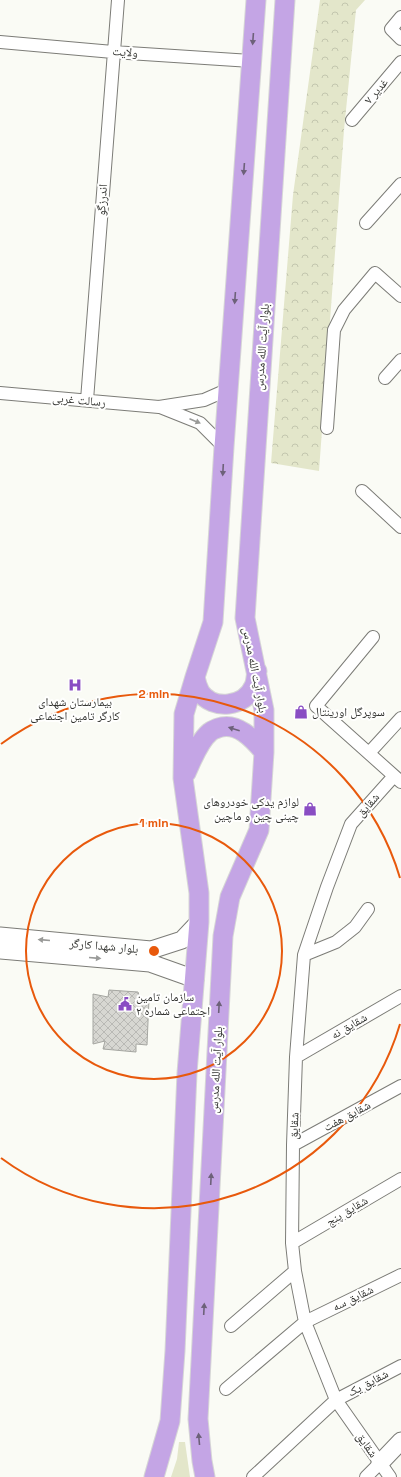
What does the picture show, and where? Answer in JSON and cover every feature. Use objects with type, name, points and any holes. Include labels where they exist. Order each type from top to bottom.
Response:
[{"type":"main road","points":[[154,1477],[170,1421],[175,1351],[187,1073],[199,922],[199,893],[183,778],[184,714],[194,677],[213,622],[256,0]]},
{"type":"main road","name":"بلوار آیت الله مدرس","points":[[205,1477],[198,1419],[223,936],[230,897],[259,830],[264,752],[264,710],[245,618],[285,0]]},
{"type":"main road","points":[[194,677],[200,692],[213,702],[229,705],[244,699],[254,687],[257,671]]},
{"type":"main road","points":[[183,778],[199,746],[210,732],[225,726],[239,730],[251,737],[264,752]]},
{"type":"street","name":"اندرزگو","points":[[87,400],[118,0]]},
{"type":"street","points":[[282,36],[290,0]]},
{"type":"street","points":[[401,17],[391,28],[401,39]]},
{"type":"street","name":"ولایت","points":[[0,42],[113,52],[251,61]]},
{"type":"street","name":"غدیر ۷","points":[[352,120],[401,62]]},
{"type":"street","points":[[366,223],[401,184]]},
{"type":"street","points":[[327,428],[334,330],[344,310],[375,273],[401,296]]},
{"type":"street","points":[[385,378],[401,360]]},
{"type":"street","name":"رسالت غربی","points":[[0,393],[159,407],[204,400],[229,389]]},
{"type":"street","name":"رسالت غربی","points":[[159,407],[200,423],[224,447]]},
{"type":"street","points":[[362,491],[401,526]]},
{"type":"street","points":[[373,637],[316,706],[398,779]]},
{"type":"street","points":[[369,753],[401,718]]},
{"type":"street","name":"شقایق","points":[[385,1470],[336,1400],[305,1322],[295,1271],[292,1243],[293,1145],[296,1057],[304,955],[327,887],[351,824],[398,779]]},
{"type":"street","points":[[304,955],[336,942],[355,927],[368,909]]},
{"type":"street","name":"بلوار شهدا کارگر","points":[[0,936],[151,950],[182,940],[199,922]]},
{"type":"street","name":"بلوار شهدا کارگر","points":[[0,950],[150,963],[195,979]]},
{"type":"street","name":"شقایق نه","points":[[296,1057],[401,996]]},
{"type":"street","name":"شقایق هفت","points":[[293,1145],[401,1086]]},
{"type":"street","name":"شقایق پنج","points":[[292,1243],[401,1179]]},
{"type":"street","points":[[232,1326],[295,1271]]},
{"type":"street","name":"شقایق سه","points":[[226,1388],[305,1322],[401,1275]]},
{"type":"street","name":"شقایق یک","points":[[253,1477],[336,1400],[401,1366]]},
{"type":"street","points":[[366,1477],[385,1470],[401,1441]]},
{"type":"green space","points":[[320,0],[365,0],[356,10],[344,130],[319,471],[271,463],[293,195]]},
{"type":"green space","points":[[179,1442],[185,1442],[190,1477],[171,1477],[177,1459]]},
{"type":"building","points":[[109,990],[138,992],[140,998],[149,999],[147,1045],[136,1044],[136,1052],[103,1049],[105,1041],[93,1044],[93,994],[108,997]]},
{"type":"place","name":"بیمارستان شهدای کارگر تامین اجتماعی","points":[[75,685]]},
{"type":"place","name":"سوپرگل اورینتال","points":[[301,712]]},
{"type":"place","name":"لوازم یدکی خودروهای چینی چین و ماچین","points":[[310,809]]},
{"type":"place","name":"سازمان تامین اجتماعی شماره ۲","points":[[125,1004]]}]
